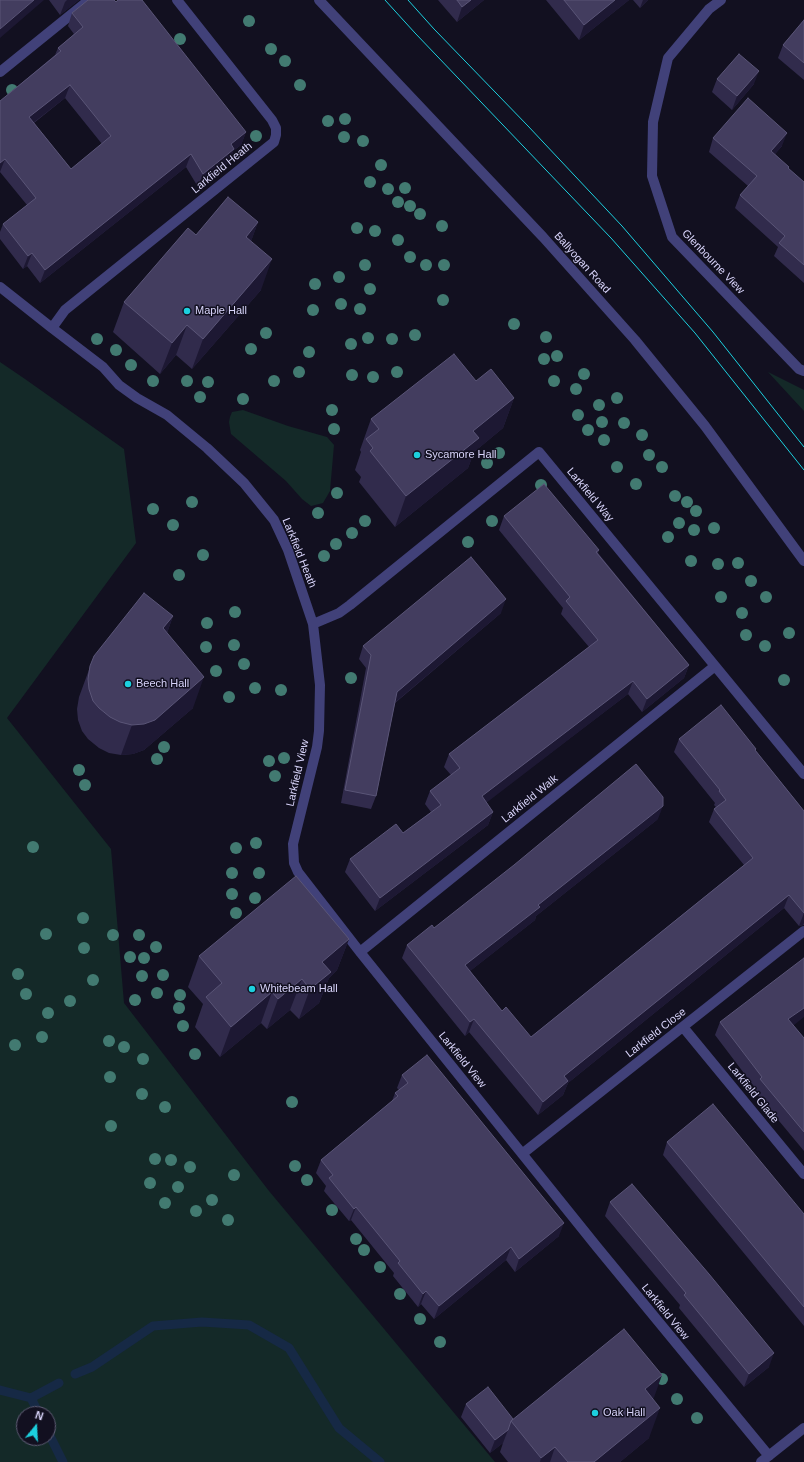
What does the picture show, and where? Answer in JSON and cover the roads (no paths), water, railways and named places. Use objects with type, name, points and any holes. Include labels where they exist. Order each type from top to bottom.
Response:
[{"type":"street","points":[[0,72],[89,0]]},
{"type":"street","name":"Larkfield Heath","points":[[52,328],[65,310],[274,142],[276,128],[272,120],[177,0]]},
{"type":"street","name":"Ballyogan Road","points":[[319,0],[543,237],[635,340],[705,426],[804,561]]},
{"type":"street","name":"Glenbourne View","points":[[721,0],[709,9],[668,58],[653,122],[652,176],[672,237],[799,369],[804,371]]},
{"type":"street","name":"Larkfield Heath","points":[[0,287],[103,367],[119,385],[179,424],[244,482],[274,520],[288,550],[313,624]]},
{"type":"street","name":"Larkfield Way","points":[[313,624],[339,613],[350,605],[539,452],[804,774]]},
{"type":"street","name":"Larkfield View","points":[[313,624],[320,685],[319,731],[314,763],[293,844],[294,863],[298,872],[360,952],[765,1459]]},
{"type":"street","name":"Larkfield Walk","points":[[360,952],[715,666]]},
{"type":"street","name":"Larkfield Close","points":[[522,1154],[804,931]]},
{"type":"street","name":"Larkfield Glade","points":[[683,1027],[804,1174]]},
{"type":"street","points":[[765,1459],[804,1428]]},
{"type":"waterway","points":[[75,1374],[92,1367],[153,1326],[202,1322],[249,1325],[289,1348],[339,1428],[380,1462]]},
{"type":"waterway","points":[[0,1390],[31,1398],[59,1383]]},
{"type":"waterway","points":[[31,1398],[35,1406]]},
{"type":"waterway","points":[[55,1446],[63,1462]]},
{"type":"tram line","points":[[385,0],[611,238],[695,333],[804,470]]},
{"type":"tram line","points":[[408,0],[622,226],[713,332],[804,447]]},
{"type":"place","name":"Maple Hall","points":[[187,311]]},
{"type":"place","name":"Sycamore Hall","points":[[417,455]]},
{"type":"place","name":"Beech Hall","points":[[128,684]]},
{"type":"place","name":"Whitebeam Hall","points":[[252,989]]},
{"type":"place","name":"Oak Hall","points":[[595,1413]]}]
